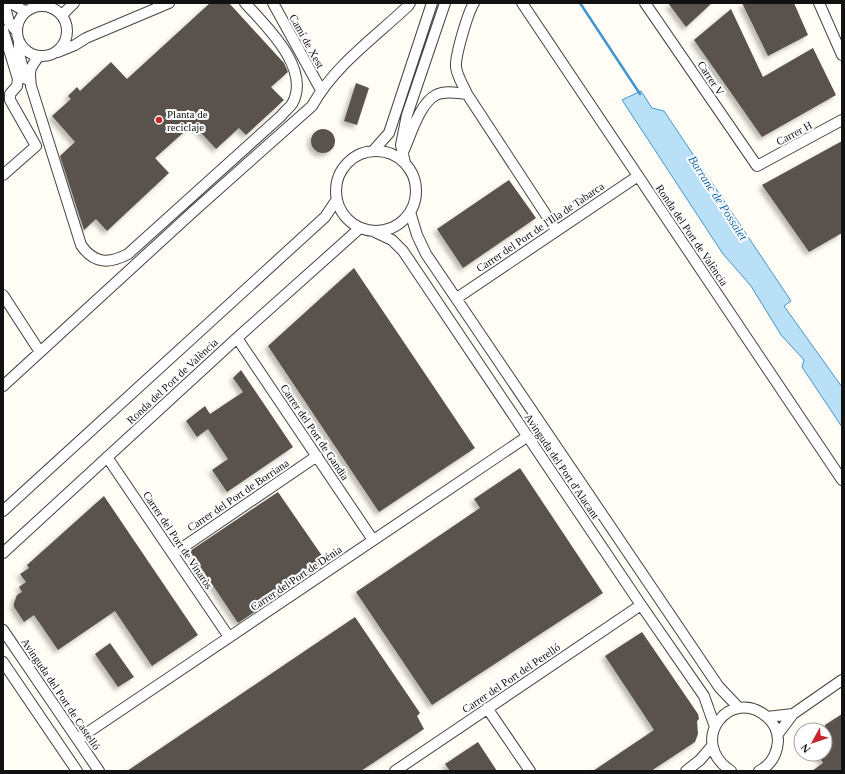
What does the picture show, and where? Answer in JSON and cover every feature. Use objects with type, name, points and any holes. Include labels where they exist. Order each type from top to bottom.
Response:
[{"type":"street","points":[[4,3],[9,22],[18,36],[22,46],[29,53],[39,56],[45,56],[75,45],[86,38],[169,3]]},
{"type":"street","points":[[11,3],[26,12]]},
{"type":"street","points":[[62,15],[74,3]]},
{"type":"street","points":[[39,56],[29,71],[31,86],[81,245],[92,257],[106,262],[117,260],[128,254],[281,116],[292,104],[297,90],[296,74],[287,55],[275,36],[245,3]]},
{"type":"street","name":"Camí de Xest","points":[[273,3],[321,90]]},
{"type":"street","points":[[3,386],[312,106],[321,90],[340,68],[410,3]]},
{"type":"street","points":[[373,151],[389,133],[432,3]]},
{"type":"street","points":[[405,163],[401,145],[407,115],[445,3]]},
{"type":"street","points":[[474,3],[457,53],[456,67],[460,79],[466,94],[556,230]]},
{"type":"street","name":"Ronda del Port de València","points":[[522,3],[842,480]]},
{"type":"street","name":"Carrer V","points":[[645,3],[757,166]]},
{"type":"street","points":[[819,3],[842,55]]},
{"type":"street","points":[[31,86],[26,78],[19,54],[19,21],[26,12],[36,6],[49,4],[62,15],[67,26],[78,37],[86,38]]},
{"type":"street","points":[[56,52],[64,44],[67,38],[67,26]]},
{"type":"street","points":[[3,30],[18,79],[17,86],[10,94],[10,100],[36,146],[3,175]]},
{"type":"street","points":[[402,152],[420,113],[430,99],[437,94],[446,92],[466,94]]},
{"type":"street","name":"Carrer H","points":[[757,166],[842,120]]},
{"type":"street","points":[[364,152],[387,152],[405,163],[412,172],[416,191],[413,207],[399,224],[383,231],[375,232],[360,228],[346,219],[338,205],[335,188],[339,174],[343,167],[353,157],[364,152]]},
{"type":"street","name":"Carrer del Port de l'Illa de Tabarca","points":[[457,298],[638,176]]},
{"type":"street","name":"Ronda del Port de València","points":[[3,510],[325,217],[337,200]]},
{"type":"street","name":"Avinguda del Port d'Alacant","points":[[410,212],[417,235],[426,254],[720,687],[738,708]]},
{"type":"street","name":"Ronda del Port de València","points":[[3,554],[106,457],[360,228]]},
{"type":"street","name":"Avinguda del Port d'Alacant","points":[[375,232],[392,240],[403,251],[704,696],[715,727]]},
{"type":"street","points":[[3,295],[40,352]]},
{"type":"street","name":"Carrer del Port de Gandia","points":[[237,338],[373,540]]},
{"type":"street","name":"Carrer del Port de Dénia","points":[[78,739],[528,436]]},
{"type":"street","name":"Carrer del Port de Borriana","points":[[173,554],[317,456]]},
{"type":"street","name":"Carrer del Port de Vinaròs","points":[[106,457],[229,637]]},
{"type":"street","name":"Carrer del Port del Perelló","points":[[395,771],[641,605]]},
{"type":"street","name":"Avinguda del Port de Castelló","points":[[3,630],[99,771]]},
{"type":"street","points":[[3,662],[77,771]]},
{"type":"street","points":[[778,734],[793,714],[842,680]]},
{"type":"street","points":[[728,769],[722,765],[716,757],[712,746],[713,731],[723,716],[731,710],[746,707],[761,712],[772,721],[778,734],[777,750],[772,761],[759,771]]},
{"type":"street","points":[[487,708],[530,771]]},
{"type":"street","points":[[767,717],[793,714]]},
{"type":"street","points":[[686,771],[700,760],[712,746]]},
{"type":"street","points":[[714,771],[728,769]]},
{"type":"water","points":[[641,91],[652,108],[664,111],[791,301],[784,306],[842,387],[842,427],[802,367],[804,360],[781,335],[751,286],[723,254],[622,100]]},
{"type":"building","name":"Planta de reciclaje","points":[[210,3],[229,3],[284,63],[288,72],[271,87],[284,100],[246,135],[239,128],[216,149],[193,124],[155,158],[169,173],[107,231],[96,219],[84,230],[60,156],[75,142],[52,116],[71,99],[68,96],[77,87],[80,91],[111,62],[127,79]]},
{"type":"building","points":[[668,3],[712,3],[686,27]]},
{"type":"building","points":[[742,3],[794,3],[808,35],[768,56]]},
{"type":"building","points":[[731,9],[763,77],[813,48],[836,95],[762,137],[694,40]]},
{"type":"building","points":[[356,83],[369,88],[357,125],[344,121]]},
{"type":"building","points":[[323,129],[331,133],[335,141],[331,149],[323,153],[315,149],[311,141],[315,133]]},
{"type":"building","points":[[842,141],[842,233],[809,252],[762,185]]},
{"type":"building","points":[[509,180],[536,218],[463,268],[437,229]]},
{"type":"building","points":[[354,268],[475,448],[379,512],[268,346]]},
{"type":"building","points":[[241,370],[293,447],[227,492],[212,470],[228,459],[208,429],[197,437],[186,421],[205,406],[210,414],[243,392],[233,378]]},
{"type":"building","points":[[520,468],[603,593],[432,705],[356,592],[480,508],[474,499]]},
{"type":"building","points":[[278,492],[327,563],[238,623],[190,551]]},
{"type":"building","points":[[104,496],[198,635],[152,666],[115,611],[58,650],[34,615],[24,622],[14,607],[17,595],[22,592],[19,587],[26,582],[20,574],[29,568],[27,565]]},
{"type":"building","points":[[355,617],[420,713],[417,716],[424,729],[361,771],[127,771]]},
{"type":"building","points":[[642,632],[698,714],[698,734],[695,742],[651,771],[593,771],[654,730],[605,656]]},
{"type":"building","points":[[110,643],[134,677],[118,687],[95,654]]},
{"type":"building","points":[[842,714],[842,771],[812,771],[822,762],[833,762],[833,722],[830,722]]},
{"type":"building","points":[[478,742],[497,771],[450,771],[445,764]]},
{"type":"waterway","name":"Barranc de Possalet","points":[[580,3],[640,94]]},
{"type":"place","name":"Planta de reciclaje","points":[[159,120]]}]
